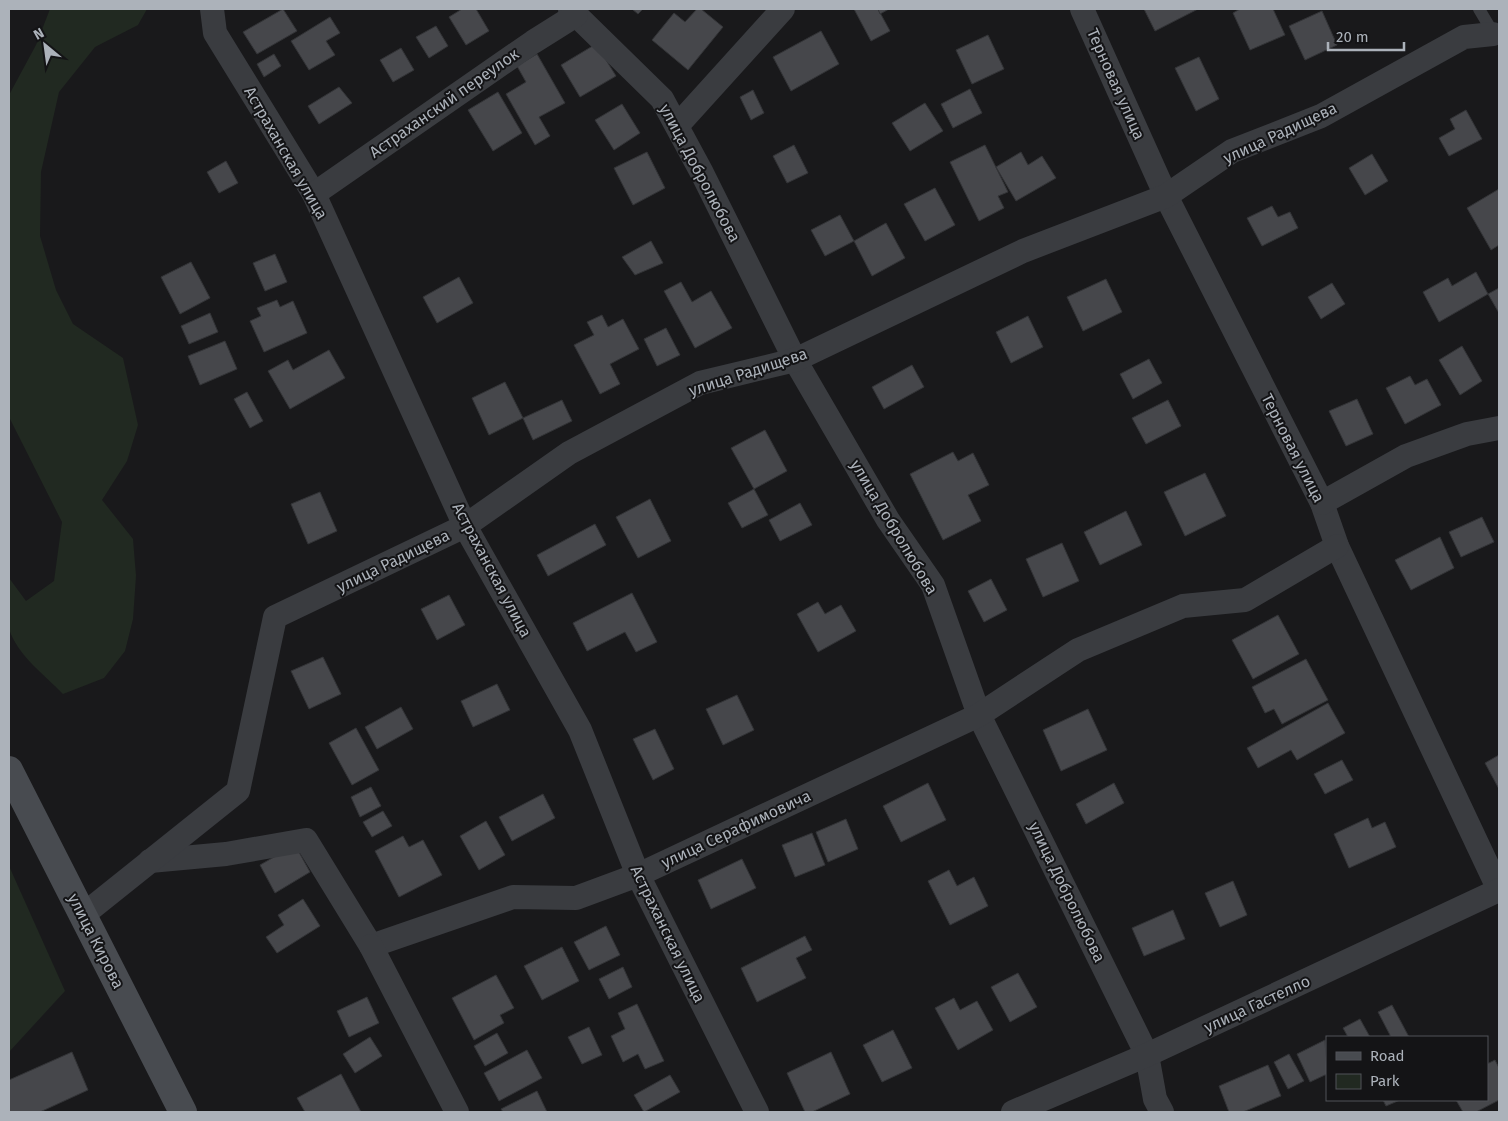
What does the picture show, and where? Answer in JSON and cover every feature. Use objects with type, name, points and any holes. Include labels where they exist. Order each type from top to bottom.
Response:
[{"type":"main road","name":"улица Кирова","points":[[9,770],[183,1112]]},
{"type":"street","name":"Астраханская улица","points":[[212,9],[216,33],[314,194],[465,526],[580,730],[638,875],[757,1112]]},
{"type":"street","points":[[677,126],[783,9]]},
{"type":"street","name":"Терновая улица","points":[[1082,9],[1166,196],[1322,503],[1338,546],[1499,890]]},
{"type":"street","name":"улица Добролюбова","points":[[573,12],[662,99],[795,360],[888,520],[933,585],[979,715],[1147,1055],[1155,1100],[1162,1112]]},
{"type":"street","name":"Астраханский переулок","points":[[314,194],[573,12]]},
{"type":"street","name":"улица Радищева","points":[[83,914],[238,791],[275,617],[465,526],[569,453],[700,383],[795,360],[1023,251],[1166,196],[1232,151],[1321,116],[1464,37],[1496,37]]},
{"type":"street","points":[[1322,503],[1406,456],[1467,434],[1499,428]]},
{"type":"street","name":"улица Серафимовича","points":[[371,946],[513,897],[576,898],[638,875],[979,715],[1078,650],[1183,606],[1245,600],[1338,546]]},
{"type":"street","points":[[150,861],[226,854],[306,840],[371,946],[457,1112]]},
{"type":"street","name":"улица Гастелло","points":[[1013,1112],[1147,1055],[1499,890]]},
{"type":"lane","points":[[1479,9],[1496,37]]},
{"type":"green space","points":[[50,9],[147,9],[138,25],[95,47],[59,92],[41,172],[40,236],[56,290],[73,324],[123,358],[138,425],[127,461],[102,500],[133,539],[136,576],[133,619],[125,651],[104,678],[63,694],[32,664],[19,648],[9,629],[7,617],[9,578],[26,601],[54,581],[62,522],[9,417],[9,95],[36,45]]},
{"type":"green space","points":[[9,866],[65,991],[9,1052]]},
{"type":"building","points":[[283,9],[297,31],[257,54],[243,32]]},
{"type":"building","points":[[462,9],[476,9],[489,31],[466,45],[449,17]]},
{"type":"building","points":[[632,9],[643,9],[638,14]]},
{"type":"building","points":[[697,9],[701,9],[723,27],[688,70],[652,40],[674,13],[685,22]]},
{"type":"building","points":[[854,9],[878,9],[890,31],[871,41]]},
{"type":"building","points":[[878,9],[889,9],[880,14]]},
{"type":"building","points":[[1144,9],[1198,9],[1155,31]]},
{"type":"building","points":[[1240,9],[1273,9],[1285,35],[1250,50],[1233,13]]},
{"type":"building","points":[[1322,11],[1337,45],[1305,60],[1289,26]]},
{"type":"building","points":[[330,17],[340,33],[326,41],[335,55],[309,70],[291,41]]},
{"type":"building","points":[[436,26],[448,46],[429,58],[416,37]]},
{"type":"building","points":[[821,31],[839,64],[791,91],[773,57]]},
{"type":"building","points":[[988,35],[1004,69],[972,84],[956,50]]},
{"type":"building","points":[[596,44],[616,76],[580,97],[561,65]]},
{"type":"building","points":[[401,48],[414,70],[393,82],[380,60]]},
{"type":"building","points":[[274,54],[281,66],[264,77],[257,64]]},
{"type":"building","points":[[537,54],[565,103],[539,117],[550,136],[535,145],[506,94],[526,82],[517,66]]},
{"type":"building","points":[[1199,57],[1219,99],[1196,111],[1175,68]]},
{"type":"building","points":[[339,87],[352,103],[319,124],[308,106]]},
{"type":"building","points":[[970,89],[982,113],[953,128],[941,104]]},
{"type":"building","points":[[753,90],[764,113],[751,120],[740,97]]},
{"type":"building","points":[[498,92],[522,133],[493,151],[468,110]]},
{"type":"building","points":[[925,103],[943,131],[910,151],[892,123]]},
{"type":"building","points":[[622,104],[640,133],[614,150],[595,120]]},
{"type":"building","points":[[1466,110],[1482,139],[1449,156],[1439,138],[1455,129],[1450,119]]},
{"type":"building","points":[[794,145],[808,173],[787,183],[773,156]]},
{"type":"building","points":[[985,145],[1008,192],[998,196],[1004,208],[979,221],[950,162]]},
{"type":"building","points":[[647,152],[665,188],[633,205],[614,168]]},
{"type":"building","points":[[1021,152],[1028,165],[1042,156],[1056,178],[1016,201],[996,167]]},
{"type":"building","points":[[1372,154],[1388,181],[1365,195],[1349,168]]},
{"type":"building","points":[[226,161],[238,183],[219,193],[207,172]]},
{"type":"building","points":[[935,188],[955,225],[925,241],[904,204]]},
{"type":"building","points":[[1499,189],[1499,245],[1491,250],[1467,208]]},
{"type":"building","points":[[1272,206],[1278,217],[1290,212],[1298,228],[1262,246],[1247,218]]},
{"type":"building","points":[[840,215],[854,241],[825,256],[811,230]]},
{"type":"building","points":[[886,223],[905,258],[872,276],[854,241]]},
{"type":"building","points":[[651,241],[663,263],[635,275],[622,257]]},
{"type":"building","points":[[275,254],[287,282],[265,291],[253,263]]},
{"type":"building","points":[[191,262],[210,298],[180,314],[161,277]]},
{"type":"building","points":[[1476,272],[1488,294],[1439,322],[1423,292],[1448,278],[1452,286]]},
{"type":"building","points":[[459,277],[473,303],[437,323],[423,297]]},
{"type":"building","points":[[1106,279],[1122,312],[1083,331],[1067,297]]},
{"type":"building","points":[[681,282],[692,302],[711,291],[732,328],[695,348],[664,291]]},
{"type":"building","points":[[1332,283],[1345,304],[1321,319],[1308,297]]},
{"type":"building","points":[[1499,288],[1499,313],[1488,294]]},
{"type":"building","points":[[277,300],[280,307],[293,301],[307,333],[264,352],[250,321],[261,316],[257,308]]},
{"type":"building","points":[[210,313],[218,332],[189,344],[181,326]]},
{"type":"building","points":[[602,315],[608,327],[623,319],[639,349],[610,364],[620,384],[600,394],[574,345],[594,335],[587,322]]},
{"type":"building","points":[[1028,316],[1043,347],[1011,363],[996,332]]},
{"type":"building","points":[[666,328],[680,355],[657,366],[644,339]]},
{"type":"building","points":[[225,341],[237,369],[200,385],[188,356]]},
{"type":"building","points":[[1462,346],[1482,381],[1460,395],[1439,360]]},
{"type":"building","points":[[329,350],[345,378],[290,409],[268,371],[288,360],[293,370]]},
{"type":"building","points":[[1149,359],[1162,383],[1133,399],[1120,374]]},
{"type":"building","points":[[912,365],[924,387],[884,409],[872,387]]},
{"type":"building","points":[[1410,376],[1415,385],[1427,379],[1441,405],[1405,424],[1386,388]]},
{"type":"building","points":[[505,382],[523,418],[489,435],[472,398]]},
{"type":"building","points":[[247,392],[263,421],[250,428],[234,399]]},
{"type":"building","points":[[1357,399],[1373,434],[1346,446],[1329,411]]},
{"type":"building","points":[[562,400],[572,421],[533,440],[523,418]]},
{"type":"building","points":[[1168,400],[1181,426],[1146,444],[1132,418]]},
{"type":"building","points":[[765,430],[787,471],[754,489],[731,448]]},
{"type":"building","points":[[953,452],[958,461],[973,453],[989,485],[968,495],[981,521],[943,540],[910,474]]},
{"type":"building","points":[[1205,473],[1226,516],[1185,536],[1164,492]]},
{"type":"building","points":[[754,489],[768,515],[742,528],[728,503]]},
{"type":"building","points":[[320,492],[337,531],[308,544],[291,504]]},
{"type":"building","points":[[650,499],[671,541],[638,558],[616,517]]},
{"type":"building","points":[[800,503],[812,525],[780,541],[769,520]]},
{"type":"building","points":[[1126,511],[1142,545],[1100,565],[1084,532]]},
{"type":"building","points":[[1482,517],[1494,542],[1461,557],[1449,532]]},
{"type":"building","points":[[595,524],[606,545],[548,576],[537,555]]},
{"type":"building","points":[[1440,537],[1454,568],[1411,590],[1395,560]]},
{"type":"building","points":[[1062,543],[1079,581],[1043,597],[1026,559]]},
{"type":"building","points":[[991,579],[1007,610],[984,622],[968,591]]},
{"type":"building","points":[[632,593],[657,642],[636,652],[625,632],[587,651],[573,623]]},
{"type":"building","points":[[449,595],[465,625],[437,640],[421,609]]},
{"type":"building","points":[[818,602],[825,614],[841,605],[856,631],[818,652],[797,614]]},
{"type":"building","points":[[1278,615],[1299,654],[1253,679],[1232,640]]},
{"type":"building","points":[[323,657],[341,694],[309,709],[291,671]]},
{"type":"building","points":[[1306,659],[1328,700],[1282,724],[1274,709],[1265,713],[1252,687]]},
{"type":"building","points":[[497,684],[510,710],[473,727],[461,701]]},
{"type":"building","points":[[737,695],[754,730],[723,745],[706,709]]},
{"type":"building","points":[[1328,703],[1345,733],[1297,760],[1291,750],[1258,768],[1247,748]]},
{"type":"building","points":[[401,707],[413,729],[377,749],[365,727]]},
{"type":"building","points":[[1088,709],[1107,750],[1061,771],[1043,730]]},
{"type":"building","points":[[356,728],[379,770],[352,785],[329,743]]},
{"type":"building","points":[[655,729],[674,769],[653,780],[633,739]]},
{"type":"building","points":[[1499,755],[1499,789],[1485,763]]},
{"type":"building","points":[[1342,760],[1353,780],[1325,794],[1314,774]]},
{"type":"building","points":[[928,783],[946,820],[901,842],[883,806]]},
{"type":"building","points":[[1114,783],[1124,803],[1086,824],[1076,804]]},
{"type":"building","points":[[371,787],[381,806],[360,817],[351,797]]},
{"type":"building","points":[[543,794],[555,818],[512,841],[499,817]]},
{"type":"building","points":[[383,811],[392,826],[372,837],[363,822]]},
{"type":"building","points":[[1368,818],[1372,828],[1385,822],[1396,847],[1349,868],[1334,834]]},
{"type":"building","points":[[846,819],[858,849],[828,862],[816,832]]},
{"type":"building","points":[[486,821],[505,855],[479,870],[460,836]]},
{"type":"building","points":[[812,833],[825,865],[795,877],[782,845]]},
{"type":"building","points":[[403,836],[409,847],[423,840],[442,875],[399,897],[375,851]]},
{"type":"building","points":[[295,845],[310,872],[275,893],[260,865]]},
{"type":"building","points":[[742,859],[756,888],[711,909],[698,880]]},
{"type":"building","points":[[949,870],[957,886],[974,877],[988,906],[950,925],[928,881]]},
{"type":"building","points":[[1233,881],[1247,915],[1220,927],[1205,893]]},
{"type":"building","points":[[303,899],[320,926],[277,953],[266,937],[284,925],[278,915]]},
{"type":"building","points":[[1173,910],[1185,939],[1144,956],[1132,928]]},
{"type":"building","points":[[606,926],[620,955],[589,970],[574,942]]},
{"type":"building","points":[[805,936],[812,950],[796,958],[806,978],[757,1002],[741,968]]},
{"type":"building","points":[[562,947],[579,981],[542,1000],[524,966]]},
{"type":"building","points":[[623,967],[632,987],[609,999],[599,979]]},
{"type":"building","points":[[1018,973],[1037,1007],[1010,1022],[991,987]]},
{"type":"building","points":[[496,975],[514,1008],[500,1015],[504,1023],[474,1040],[452,998]]},
{"type":"building","points":[[367,997],[379,1023],[349,1037],[337,1011]]},
{"type":"building","points":[[954,998],[960,1010],[977,1001],[993,1030],[958,1050],[935,1008]]},
{"type":"building","points":[[637,1004],[664,1061],[645,1069],[638,1054],[623,1062],[611,1036],[625,1029],[618,1013]]},
{"type":"building","points":[[1392,1005],[1408,1036],[1390,1036],[1378,1012]]},
{"type":"building","points":[[1360,1019],[1369,1036],[1347,1036],[1343,1028]]},
{"type":"building","points":[[589,1027],[602,1055],[582,1064],[568,1037]]},
{"type":"building","points":[[893,1030],[912,1068],[882,1082],[863,1045]]},
{"type":"building","points":[[497,1033],[508,1053],[485,1066],[474,1046]]},
{"type":"building","points":[[370,1037],[382,1056],[355,1073],[343,1054]]},
{"type":"building","points":[[1325,1040],[1326,1074],[1310,1082],[1297,1054]]},
{"type":"building","points":[[527,1050],[542,1078],[499,1101],[484,1073]]},
{"type":"building","points":[[72,1052],[88,1090],[40,1112],[9,1112],[9,1080]]},
{"type":"building","points":[[831,1052],[850,1094],[812,1112],[805,1112],[787,1073]]},
{"type":"building","points":[[1289,1054],[1304,1081],[1288,1089],[1274,1062]]},
{"type":"building","points":[[1495,1060],[1499,1068],[1499,1100],[1476,1112],[1463,1112],[1457,1101],[1488,1101],[1488,1064]]},
{"type":"building","points":[[1268,1065],[1281,1096],[1243,1112],[1229,1112],[1219,1086]]},
{"type":"building","points":[[341,1074],[361,1112],[305,1112],[297,1098]]},
{"type":"building","points":[[670,1075],[680,1092],[644,1112],[634,1095]]},
{"type":"building","points":[[537,1091],[547,1112],[503,1112],[501,1109]]},
{"type":"building","points":[[1384,1101],[1398,1101],[1386,1106]]}]
